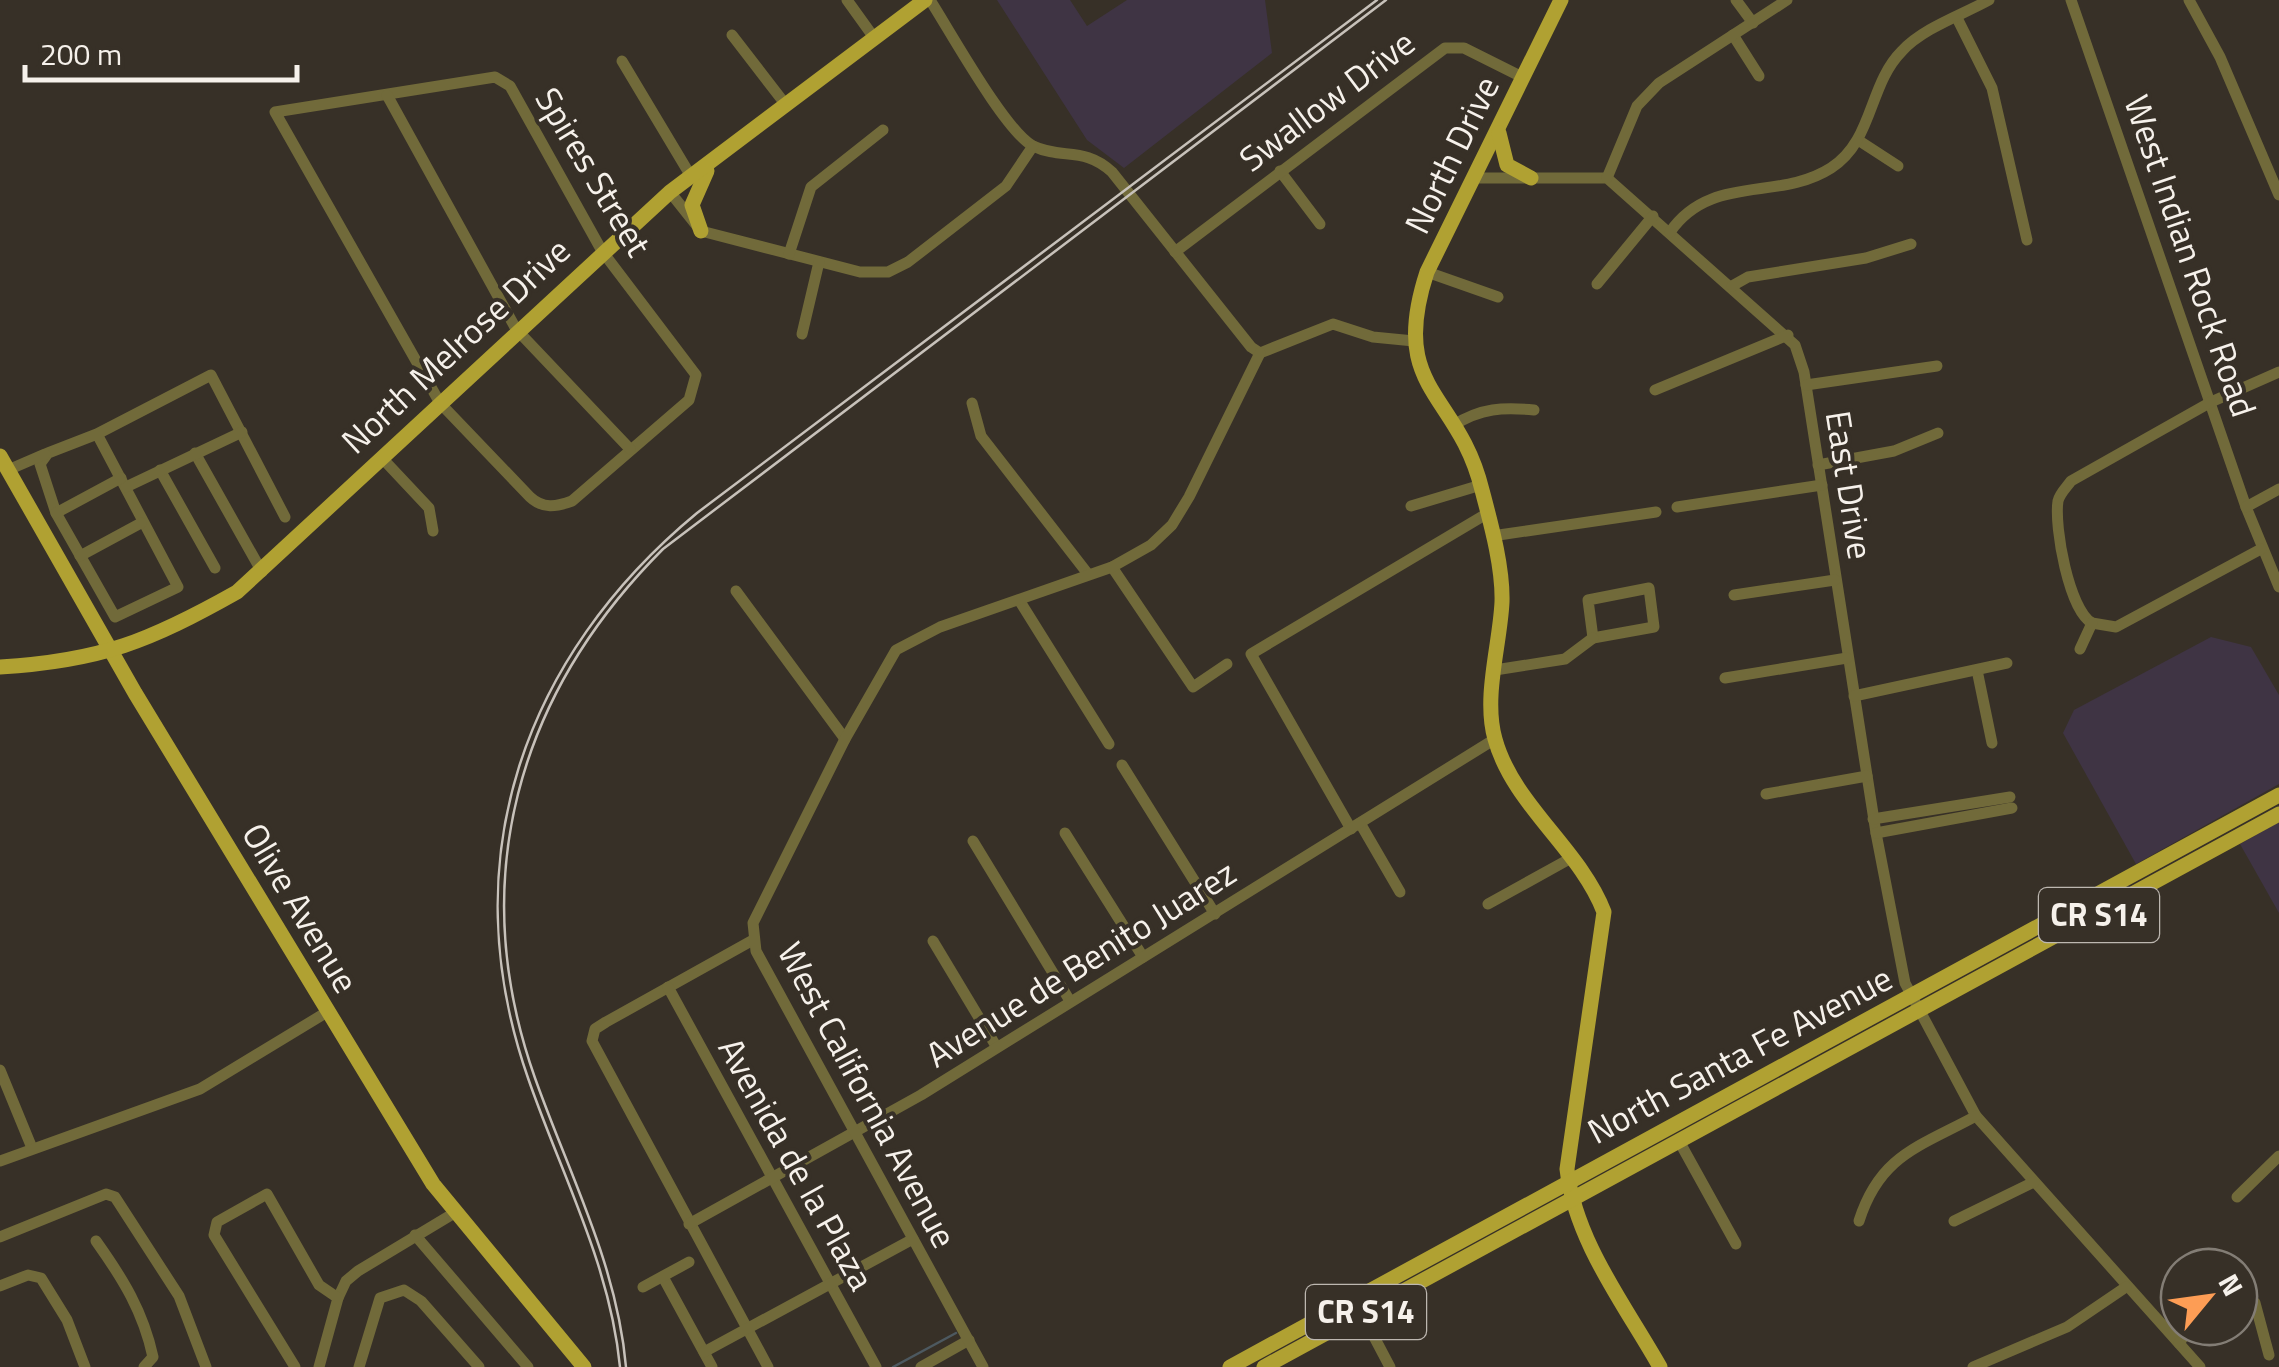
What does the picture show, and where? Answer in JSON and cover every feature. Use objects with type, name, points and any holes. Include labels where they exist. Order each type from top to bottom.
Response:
[{"type":"main road","name":"North Melrose Drive","points":[[0,667],[59,664],[112,653],[178,626],[262,572],[516,330],[670,192],[928,0]]},
{"type":"main road","name":"North Drive","points":[[1414,341],[1428,272],[1561,0]]},
{"type":"main road","points":[[1499,128],[1498,143],[1507,165],[1531,178]]},
{"type":"main road","points":[[701,231],[692,205],[711,163]]},
{"type":"main road","points":[[1414,341],[1424,378],[1454,425],[1481,486],[1488,514],[1502,600],[1495,670],[1495,739],[1508,770],[1593,883],[1604,923],[1568,1182],[1570,1200],[1589,1244],[1660,1367]]},
{"type":"main road","name":"Olive Avenue","points":[[4,463],[112,653],[432,1184],[584,1367]]},
{"type":"main road","name":"North Santa Fe Avenue","points":[[1264,1367],[1679,1141],[2279,795]]},
{"type":"main road","name":"North Santa Fe Avenue","points":[[1230,1367],[1568,1182],[2279,814]]},
{"type":"street","points":[[847,0],[876,38]]},
{"type":"street","points":[[928,0],[1012,126],[1033,146],[1083,153],[1104,164],[1260,353],[1332,324],[1373,337],[1414,341]]},
{"type":"street","points":[[1736,0],[1753,22]]},
{"type":"street","points":[[1474,178],[1607,178],[1637,106],[1658,83],[1787,0]]},
{"type":"street","points":[[1670,232],[1697,204],[1721,192],[1821,174],[1845,158],[1858,140],[1884,77],[1901,51],[1989,0]]},
{"type":"street","name":"West Indian Rock Road","points":[[2070,0],[2261,550],[2279,586]]},
{"type":"street","points":[[2189,0],[2220,57],[2279,195]]},
{"type":"street","points":[[1957,18],[1992,88],[2026,240]]},
{"type":"street","points":[[732,35],[786,105]]},
{"type":"street","points":[[1732,35],[1759,76]]},
{"type":"street","name":"Swallow Drive","points":[[1175,252],[1444,48],[1464,48],[1524,78]]},
{"type":"street","points":[[622,61],[692,178]]},
{"type":"street","name":"Spires Street","points":[[387,95],[495,77],[510,86],[602,251],[702,384],[689,400],[630,450]]},
{"type":"street","points":[[387,95],[516,330],[630,450],[572,501],[558,506],[539,505],[440,403],[275,112],[387,95]]},
{"type":"street","points":[[789,254],[811,187],[882,130]]},
{"type":"street","points":[[1858,140],[1898,166]]},
{"type":"street","points":[[670,192],[701,231],[860,272],[888,272],[908,262],[1006,186],[1033,146]]},
{"type":"street","points":[[1280,171],[1320,224]]},
{"type":"street","name":"East Drive","points":[[1607,178],[1788,335],[1806,385],[1866,776],[1914,1004],[1976,1116],[2159,1322]]},
{"type":"street","points":[[1598,284],[1653,216]]},
{"type":"street","points":[[1732,286],[1748,277],[1866,258],[1911,244]]},
{"type":"street","points":[[802,334],[819,262]]},
{"type":"street","points":[[1428,272],[1498,298]]},
{"type":"street","points":[[1656,390],[1788,335]]},
{"type":"street","name":"West California Avenue","points":[[984,1367],[753,940],[754,923],[886,663],[903,644],[1112,566],[1151,545],[1172,525],[1260,353]]},
{"type":"street","points":[[1806,385],[1936,366]]},
{"type":"street","points":[[2261,550],[2116,628],[2092,624],[2072,599],[2058,510],[2061,494],[2071,481],[2212,402],[2279,372]]},
{"type":"street","points":[[4,463],[48,453],[97,434],[211,375],[285,517]]},
{"type":"street","points":[[972,403],[981,436],[1088,574]]},
{"type":"street","points":[[1454,425],[1473,413],[1502,407],[1534,410]]},
{"type":"street","points":[[56,513],[242,432]]},
{"type":"street","points":[[1818,465],[1894,451],[1938,433]]},
{"type":"street","points":[[48,453],[40,464],[56,513],[115,617],[178,587],[97,434]]},
{"type":"street","points":[[195,454],[262,572]]},
{"type":"street","points":[[382,458],[429,508],[433,531]]},
{"type":"street","points":[[160,470],[215,568]]},
{"type":"street","points":[[1677,508],[1822,485]]},
{"type":"street","points":[[1412,506],[1481,486]]},
{"type":"street","points":[[2246,507],[2279,488]]},
{"type":"street","points":[[1492,536],[1656,512]]},
{"type":"street","points":[[1400,892],[1251,654],[1488,514]]},
{"type":"street","points":[[80,556],[142,523]]},
{"type":"street","points":[[1112,566],[1193,688],[1226,664]]},
{"type":"street","points":[[1734,596],[1836,580]]},
{"type":"street","points":[[1495,670],[1565,659],[1593,638],[1654,627],[1649,588],[1591,598],[1586,606],[1593,638]]},
{"type":"street","points":[[736,591],[845,738]]},
{"type":"street","points":[[1019,600],[1109,744]]},
{"type":"street","points":[[2080,649],[2092,624]]},
{"type":"street","points":[[1725,678],[1848,658]]},
{"type":"street","points":[[1854,696],[2007,663]]},
{"type":"street","points":[[1977,670],[1992,743]]},
{"type":"street","name":"Avenue de Benito Juarez","points":[[689,1224],[856,1133],[1495,739]]},
{"type":"street","points":[[1122,765],[1215,914]]},
{"type":"street","points":[[1766,794],[1866,776]]},
{"type":"street","points":[[1874,818],[2011,803],[1876,832]]},
{"type":"street","points":[[1065,833],[1143,957]]},
{"type":"street","points":[[972,840],[1070,1000]]},
{"type":"street","points":[[1488,904],[1573,857]]},
{"type":"street","points":[[753,940],[595,1029],[594,1050],[768,1367]]},
{"type":"street","points":[[933,941],[996,1046]]},
{"type":"street","name":"Avenida de la Plaza","points":[[668,987],[876,1367]]},
{"type":"street","points":[[0,1161],[200,1089],[327,1012]]},
{"type":"street","points":[[0,1070],[32,1148]]},
{"type":"street","points":[[1860,1221],[1876,1178],[1897,1160],[1976,1116]]},
{"type":"street","points":[[1679,1141],[1736,1244]]},
{"type":"street","points":[[2236,1197],[2277,1161]]},
{"type":"street","points":[[1954,1221],[2034,1182]]},
{"type":"street","points":[[0,1236],[106,1194],[114,1197],[179,1296],[206,1367]]},
{"type":"street","points":[[295,1367],[214,1235],[217,1222],[267,1194],[319,1285],[338,1298]]},
{"type":"street","points":[[320,1367],[338,1298],[350,1276],[456,1212]]},
{"type":"street","points":[[415,1236],[528,1367]]},
{"type":"street","points":[[704,1352],[914,1239]]},
{"type":"street","points":[[96,1242],[131,1290],[146,1326],[153,1356],[144,1367]]},
{"type":"street","points":[[643,1287],[689,1262]]},
{"type":"street","points":[[0,1286],[28,1275],[40,1278],[68,1320],[85,1367]]},
{"type":"street","points":[[663,1277],[712,1367]]},
{"type":"street","points":[[1974,1367],[2068,1327],[2126,1287]]},
{"type":"street","points":[[359,1367],[380,1298],[404,1290],[421,1301],[478,1367]]},
{"type":"street","points":[[1362,1314],[1390,1367]]},
{"type":"street","points":[[2259,1318],[2269,1355]]},
{"type":"street","points":[[921,1367],[969,1340]]},
{"type":"street","name":"East Drive","points":[[2182,1347],[2200,1367]]},
{"type":"shaded area","points":[[997,0],[1070,0],[1087,26],[1127,0],[1265,0],[1272,53],[1124,168],[1087,140]]},
{"type":"shaded area","points":[[2211,637],[2251,647],[2279,695],[2279,784],[2136,864],[2063,733],[2074,710]]},
{"type":"shaded area","points":[[2279,822],[2279,913],[2240,844]]},
{"type":"waterway","points":[[893,1367],[956,1333]]},
{"type":"tram line","points":[[620,1367],[615,1329],[595,1256],[528,1078],[506,997],[498,918],[502,841],[519,768],[547,698],[586,631],[637,570],[697,513],[1377,0]]},
{"type":"railway","points":[[626,1367],[621,1329],[602,1256],[535,1078],[514,1004],[505,932],[506,862],[518,794],[540,728],[572,665],[613,606],[663,549],[1386,0]]}]
